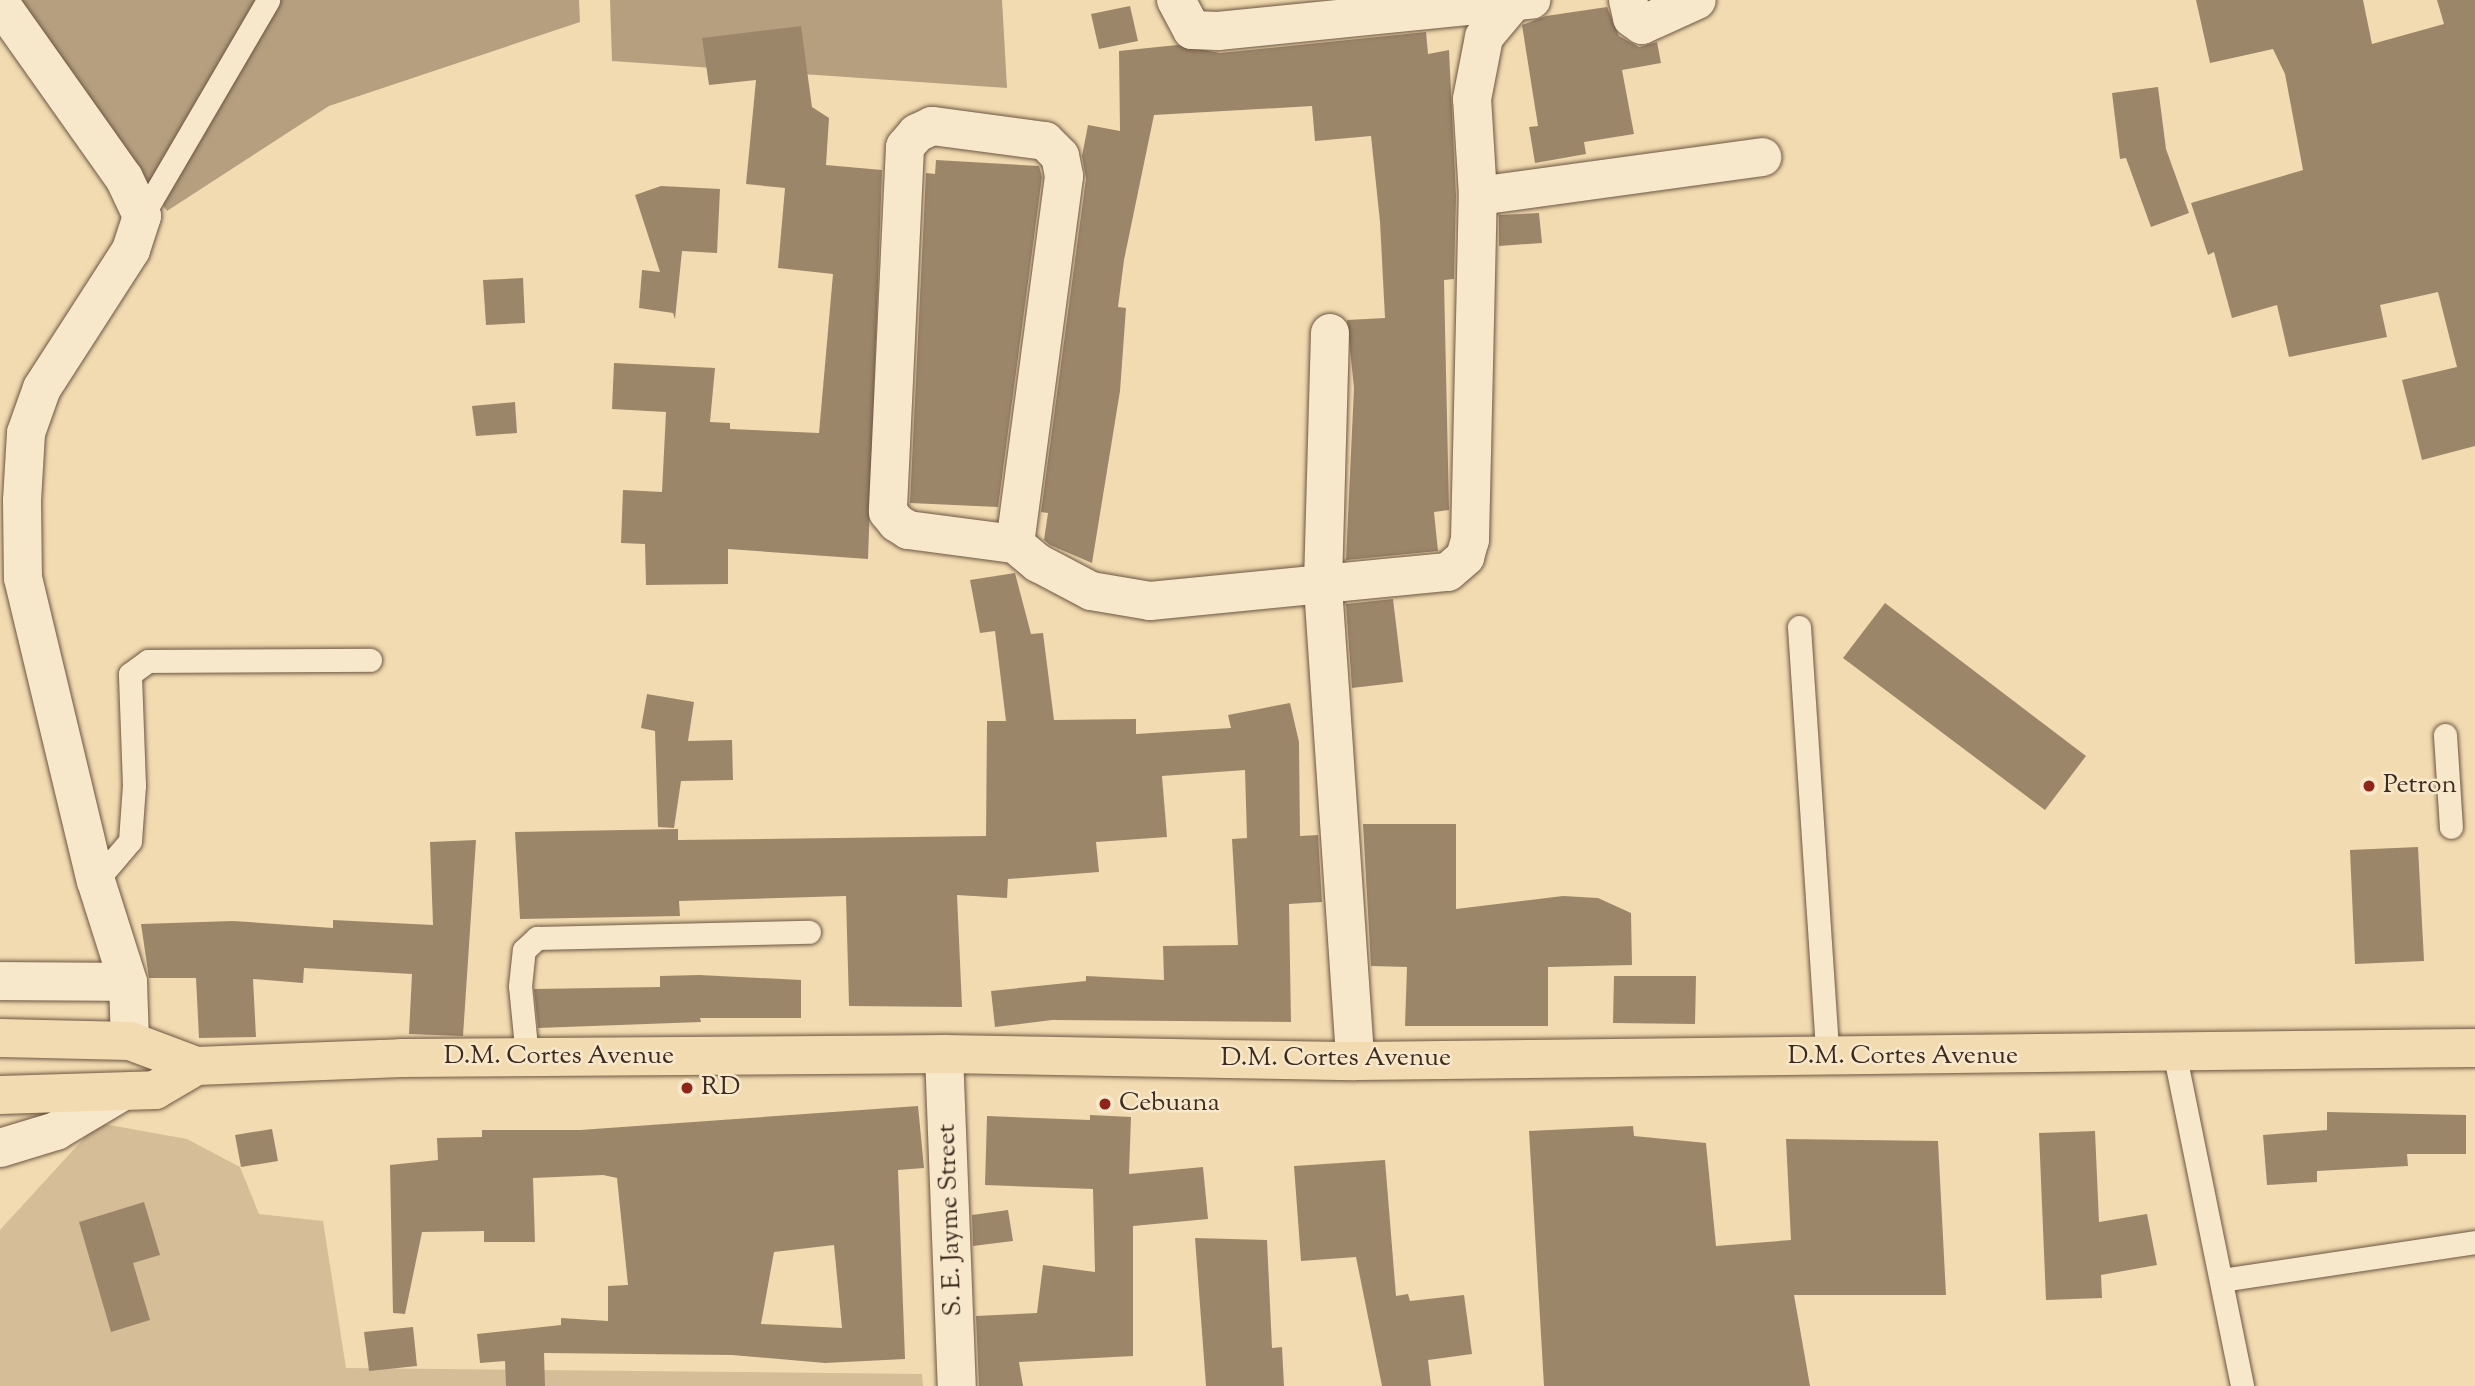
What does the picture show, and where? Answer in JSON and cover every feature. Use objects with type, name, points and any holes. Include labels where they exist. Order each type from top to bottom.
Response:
[{"type":"highway","name":"D.M. Cortes Avenue","points":[[0,1038],[130,1041],[197,1066],[527,1058],[944,1054],[1355,1061],[2175,1056],[2475,1048]]},
{"type":"highway","name":"D.M. Cortes Avenue","points":[[0,1094],[118,1094],[155,1090],[197,1066]]},
{"type":"street","points":[[1175,0],[1192,30],[1218,31],[1520,1]]},
{"type":"street","points":[[1628,0],[1632,18],[1642,25],[1697,0]]},
{"type":"street","points":[[1015,544],[1064,176],[1060,156],[1045,141],[932,125],[905,148],[888,512],[908,530],[1015,544],[1038,563],[1091,591],[1150,601],[1323,587],[1448,572],[1465,557],[1478,195],[1472,99],[1477,61],[1484,37],[1520,1]]},
{"type":"street","points":[[0,3],[124,178],[142,216],[131,250],[42,387],[26,433],[23,578],[96,881],[128,982],[130,1041]]},
{"type":"street","points":[[1478,195],[1762,157]]},
{"type":"street","points":[[1331,333],[1323,587],[1355,1061]]},
{"type":"street","points":[[0,981],[128,982]]},
{"type":"street","name":"S. E. Jayme Street","points":[[944,1054],[957,1386]]},
{"type":"street","points":[[0,1148],[57,1131],[118,1094]]},
{"type":"lane","points":[[142,216],[268,0]]},
{"type":"lane","points":[[1799,627],[1828,1058]]},
{"type":"lane","points":[[96,881],[130,841],[134,785],[130,674],[148,661],[370,660]]},
{"type":"lane","points":[[2445,735],[2451,827]]},
{"type":"lane","points":[[527,1058],[520,986],[524,950],[537,938],[809,932]]},
{"type":"lane","points":[[2175,1056],[2242,1386]]},
{"type":"lane","points":[[2222,1280],[2475,1242]]},
{"type":"shaded area","points":[[14,0],[579,0],[580,22],[329,106],[167,211]]},
{"type":"shaded area","points":[[610,0],[1002,0],[1007,88],[612,61]]},
{"type":"shaded area","points":[[98,1123],[187,1139],[240,1167],[259,1214],[323,1221],[346,1368],[922,1374],[923,1386],[0,1386],[0,1230]]},
{"type":"building","points":[[2196,0],[2363,0],[2372,44],[2444,24],[2437,0],[2475,0],[2475,446],[2422,460],[2402,380],[2457,367],[2438,292],[2380,305],[2387,337],[2289,357],[2277,305],[2232,318],[2214,252],[2208,255],[2191,203],[2303,170],[2285,74],[2273,49],[2210,63]]},
{"type":"building","points":[[1130,6],[1138,41],[1099,49],[1091,14]]},
{"type":"building","points":[[1607,7],[1619,36],[1639,47],[1657,42],[1661,63],[1622,70],[1634,134],[1584,142],[1586,154],[1535,163],[1529,127],[1538,126],[1522,25],[1546,16]]},
{"type":"building","points":[[801,26],[812,107],[829,118],[826,165],[882,170],[868,559],[728,549],[728,584],[646,585],[645,544],[621,543],[623,490],[662,492],[666,412],[612,409],[614,363],[715,368],[710,422],[730,423],[730,429],[819,433],[833,274],[778,268],[785,188],[746,184],[756,80],[709,85],[702,38]]},
{"type":"building","points":[[1426,32],[1428,54],[1449,50],[1456,196],[1454,279],[1444,280],[1449,510],[1434,512],[1438,551],[1346,560],[1354,388],[1347,320],[1385,318],[1380,222],[1371,136],[1315,141],[1312,106],[1154,115],[1124,260],[1118,307],[1126,308],[1120,391],[1092,563],[1050,545],[1044,540],[1048,513],[1041,512],[1086,179],[1082,156],[1088,125],[1120,131],[1119,51],[1177,45],[1220,53]]},
{"type":"building","points":[[2158,87],[2166,149],[2189,213],[2151,227],[2126,158],[2120,159],[2112,93]]},
{"type":"building","points":[[936,160],[1039,166],[1042,177],[998,507],[910,503],[926,173],[935,174]]},
{"type":"building","points":[[661,186],[720,189],[717,253],[682,251],[675,319],[673,313],[639,308],[642,270],[660,272],[635,195]]},
{"type":"building","points":[[1539,213],[1542,243],[1499,246],[1499,215]]},
{"type":"building","points":[[523,278],[525,323],[486,325],[483,280]]},
{"type":"building","points":[[515,402],[517,433],[476,436],[472,406]]},
{"type":"building","points":[[1015,573],[1031,634],[1043,633],[1054,720],[1136,719],[1136,734],[1231,728],[1228,715],[1290,703],[1299,742],[1300,836],[1318,835],[1322,902],[1289,904],[1291,1022],[1052,1020],[995,1027],[991,991],[1086,981],[1086,976],[1164,980],[1163,946],[1238,945],[1232,839],[1247,838],[1245,770],[1162,776],[1167,837],[1096,842],[1099,872],[1008,879],[1007,898],[957,895],[962,1007],[849,1006],[846,896],[679,901],[680,916],[520,919],[515,832],[678,829],[678,840],[986,836],[987,721],[1006,721],[995,631],[980,633],[970,580]]},
{"type":"building","points":[[1393,599],[1403,682],[1352,688],[1346,604]]},
{"type":"building","points":[[1885,603],[2086,756],[2045,810],[1843,658]]},
{"type":"building","points":[[647,694],[694,702],[688,741],[732,740],[733,780],[681,781],[674,828],[658,827],[655,731],[641,728]]},
{"type":"building","points":[[1363,824],[1456,824],[1456,909],[1563,896],[1598,898],[1631,913],[1632,965],[1548,967],[1548,1026],[1405,1026],[1407,967],[1371,966]]},
{"type":"building","points":[[476,840],[463,1036],[409,1034],[412,974],[304,968],[303,983],[253,979],[256,1037],[199,1038],[196,978],[149,978],[141,924],[233,921],[333,928],[333,920],[433,925],[430,842]]},
{"type":"building","points":[[2418,847],[2424,961],[2355,964],[2350,850]]},
{"type":"building","points":[[699,975],[801,980],[801,1018],[700,1018],[701,1022],[538,1028],[534,989],[660,987],[660,976]]},
{"type":"building","points":[[1614,976],[1696,976],[1695,1024],[1613,1023]]},
{"type":"building","points":[[918,1106],[924,1168],[898,1170],[905,1359],[825,1363],[732,1355],[544,1353],[545,1386],[506,1386],[505,1361],[480,1363],[477,1334],[561,1325],[561,1318],[608,1321],[608,1286],[628,1285],[617,1178],[603,1175],[533,1178],[535,1242],[484,1242],[484,1231],[422,1232],[405,1314],[393,1313],[390,1165],[438,1160],[437,1138],[482,1137],[482,1130],[580,1130]],"holes":[[[834,1245],[842,1328],[761,1324],[774,1252]]]},
{"type":"building","points":[[2327,1112],[2466,1115],[2466,1154],[2407,1154],[2408,1166],[2317,1171],[2317,1182],[2267,1185],[2263,1135],[2327,1130]]},
{"type":"building","points":[[1090,1115],[1131,1117],[1129,1174],[1203,1167],[1208,1219],[1133,1226],[1133,1356],[1019,1362],[1023,1386],[979,1386],[976,1316],[1037,1313],[1043,1265],[1095,1272],[1093,1189],[985,1185],[987,1116],[1090,1120]]},
{"type":"building","points":[[1633,1126],[1634,1136],[1706,1143],[1716,1246],[1791,1240],[1786,1139],[1938,1141],[1946,1295],[1794,1295],[1810,1386],[1544,1386],[1529,1131]]},
{"type":"building","points":[[272,1129],[278,1161],[241,1167],[235,1135]]},
{"type":"building","points":[[2095,1131],[2099,1222],[2147,1214],[2157,1265],[2101,1275],[2102,1298],[2046,1300],[2039,1133]]},
{"type":"building","points":[[1385,1160],[1396,1296],[1408,1294],[1410,1301],[1464,1295],[1472,1354],[1428,1360],[1431,1386],[1382,1386],[1356,1257],[1301,1261],[1294,1166]]},
{"type":"building","points":[[144,1202],[160,1255],[133,1263],[150,1320],[111,1332],[79,1222]]},
{"type":"building","points":[[1008,1210],[1013,1241],[973,1246],[972,1215]]},
{"type":"building","points":[[1195,1238],[1267,1240],[1272,1348],[1282,1347],[1284,1386],[1206,1386]]},
{"type":"building","points":[[413,1327],[417,1366],[369,1371],[364,1332]]},
{"type":"place","name":"Petron","points":[[2369,786]]},
{"type":"place","name":"RD","points":[[687,1088]]},
{"type":"place","name":"Cebuana","points":[[1105,1104]]}]
